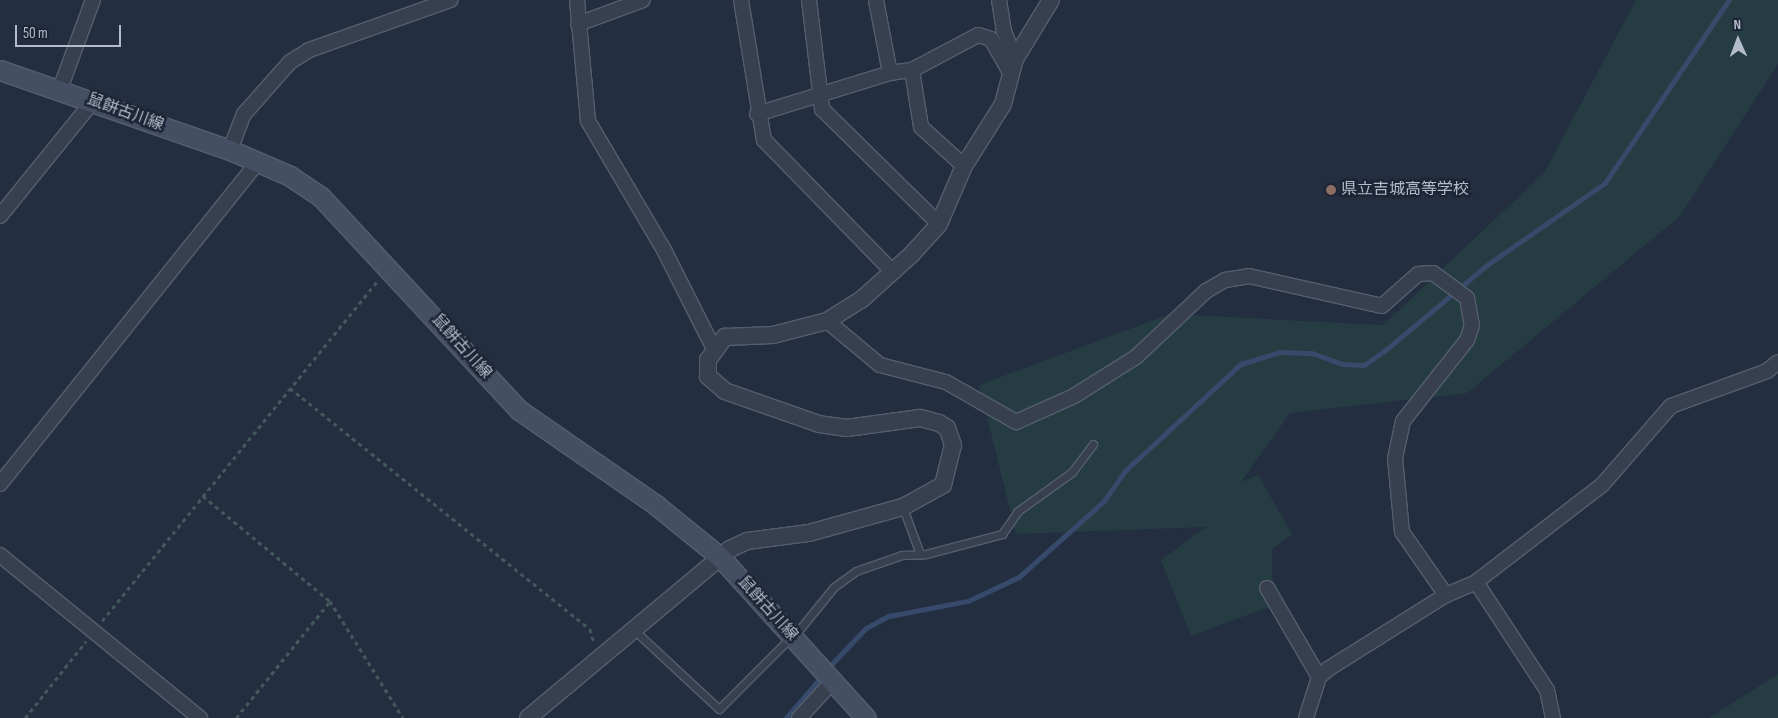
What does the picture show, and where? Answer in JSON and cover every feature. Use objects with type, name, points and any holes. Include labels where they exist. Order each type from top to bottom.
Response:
[{"type":"main road","name":"鼠餅古川線","points":[[0,70],[230,150],[290,176],[321,197],[389,267],[519,410],[656,505],[720,556],[795,634],[828,676],[866,718]]},
{"type":"street","points":[[60,90],[93,0]]},
{"type":"street","points":[[230,150],[244,114],[290,62],[309,50],[450,0]]},
{"type":"street","points":[[528,718],[720,556],[747,541],[809,533],[903,508],[943,485],[952,463],[953,444],[947,428],[920,418],[847,428],[763,407],[725,391],[708,376],[713,347],[664,250],[588,121],[577,0]]},
{"type":"street","points":[[578,24],[643,0]]},
{"type":"street","points":[[742,0],[757,114],[764,140],[892,271]]},
{"type":"street","points":[[809,0],[822,109],[939,224]]},
{"type":"street","points":[[876,0],[890,72]]},
{"type":"street","points":[[999,0],[1013,67]]},
{"type":"street","points":[[713,347],[725,337],[773,335],[827,321],[861,300],[939,224],[964,166],[1003,104],[1013,67],[1051,0]]},
{"type":"street","points":[[757,114],[890,72],[912,70],[978,35],[991,39],[1013,67]]},
{"type":"street","points":[[912,70],[921,127],[964,166]]},
{"type":"street","points":[[0,216],[93,101]]},
{"type":"street","points":[[0,484],[258,162]]},
{"type":"street","points":[[827,321],[880,365],[946,382],[1016,422],[1074,396],[1136,357],[1206,291],[1225,280],[1249,276],[1382,306],[1418,274],[1433,273],[1467,298],[1472,325],[1467,340],[1412,409],[1396,441],[1402,532],[1446,595]]},
{"type":"street","points":[[1306,718],[1319,677],[1446,595],[1476,582],[1602,485],[1671,406],[1772,374],[1778,362]]},
{"type":"street","points":[[0,555],[200,718]]},
{"type":"street","points":[[1476,582],[1547,690],[1553,718]]},
{"type":"street","points":[[1266,588],[1319,677]]},
{"type":"street","points":[[799,718],[828,676]]},
{"type":"lane","points":[[634,630],[718,709],[795,634],[834,587],[856,570],[902,555],[920,554],[1002,534],[1018,511],[1061,482],[1093,444]]},
{"type":"lane","points":[[903,508],[920,554]]},
{"type":"path","points":[[25,718],[389,267]]},
{"type":"path","points":[[290,388],[590,629],[600,659]]},
{"type":"path","points":[[203,496],[330,601],[403,718]]},
{"type":"path","points":[[236,718],[330,601]]},
{"type":"green space","points":[[1636,0],[1778,0],[1778,64],[1680,216],[1467,393],[1290,413],[1241,482],[1258,475],[1292,534],[1272,549],[1272,578],[1285,601],[1191,636],[1161,560],[1206,527],[1016,534],[979,385],[1170,314],[1383,325],[1544,173]]},
{"type":"green space","points":[[1778,674],[1778,718],[1709,718]]},
{"type":"waterway","points":[[828,668],[866,628],[889,616],[968,601],[1019,577],[1104,501],[1125,471],[1241,364],[1280,352],[1312,353],[1343,364],[1364,365],[1387,349],[1487,265],[1605,183],[1729,0]]},
{"type":"waterway","points":[[786,718],[822,676]]},
{"type":"place","name":"県立吉城高等学校","points":[[1331,190]]}]
